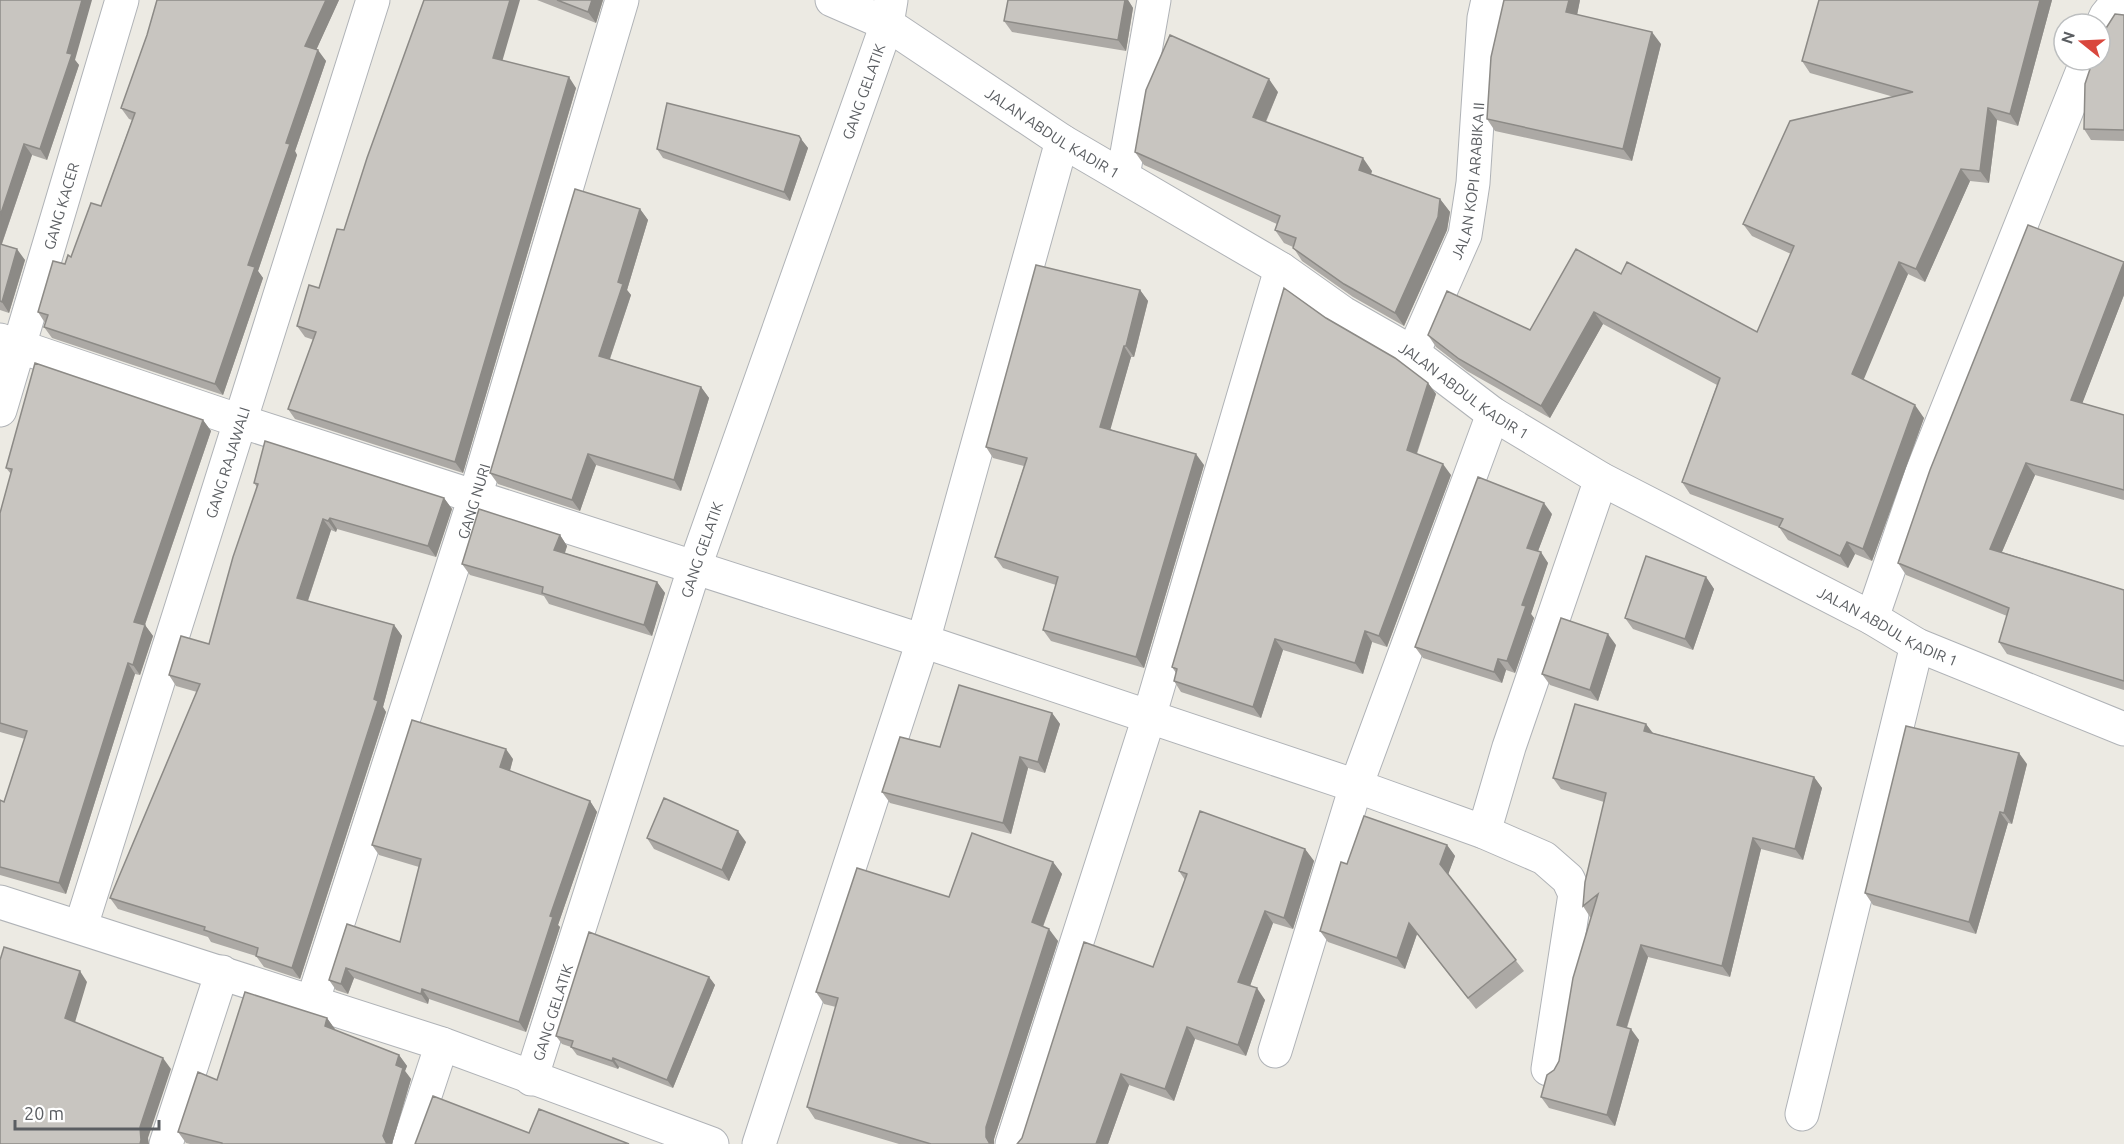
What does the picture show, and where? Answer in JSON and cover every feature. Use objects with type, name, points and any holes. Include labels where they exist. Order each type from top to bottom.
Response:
[{"type":"street","name":"GANG KACER","points":[[0,411],[10,343],[122,0]]},
{"type":"street","name":"GANG RAJAWALI","points":[[81,926],[373,0]]},
{"type":"street","name":"GANG NURI","points":[[313,1000],[475,497],[622,0]]},
{"type":"street","name":"JALAN ABDUL KADIR 1","points":[[832,0],[889,12],[1062,141],[1281,269],[1343,313],[1413,353],[1493,414],[1601,479],[1872,618],[1917,645],[2124,729]]},
{"type":"street","points":[[1123,176],[1154,0]]},
{"type":"street","name":"JALAN KOPI ARABIKA II","points":[[1413,353],[1465,235],[1473,183],[1484,18],[1488,0]]},
{"type":"street","points":[[2109,12],[2119,0]]},
{"type":"street","name":"GANG GELATIK","points":[[531,1079],[694,569],[889,12]]},
{"type":"street","points":[[1872,618],[1921,475],[2082,72]]},
{"type":"street","points":[[759,1144],[923,641],[1062,141]]},
{"type":"street","points":[[1012,1144],[1149,717],[1281,269]]},
{"type":"street","points":[[10,343],[240,421],[923,641],[1356,786],[1484,832],[1544,858],[1568,879],[1575,894],[1548,1069]]},
{"type":"street","points":[[1275,1051],[1356,786],[1493,414]]},
{"type":"street","points":[[1484,832],[1509,747],[1601,479]]},
{"type":"street","points":[[1802,1114],[1917,645]]},
{"type":"street","points":[[0,902],[313,1000],[442,1044],[531,1079],[661,1136],[712,1144]]},
{"type":"street","points":[[165,1144],[222,972]]},
{"type":"street","points":[[409,1144],[442,1044]]},
{"type":"building","points":[[0,0],[82,0],[67,53],[72,54],[40,149],[24,144],[0,216]]},
{"type":"building","points":[[157,0],[326,0],[305,46],[318,50],[286,143],[290,144],[248,265],[255,267],[215,384],[44,327],[48,315],[38,312],[53,261],[65,264],[68,255],[71,257],[91,203],[101,206],[135,113],[121,108]]},
{"type":"building","points":[[424,0],[510,0],[493,58],[569,77],[455,462],[288,409],[316,332],[297,326],[309,285],[319,288],[337,229],[344,230],[367,158]]},
{"type":"building","points":[[557,0],[592,0],[588,12]]},
{"type":"building","points":[[1008,0],[1125,0],[1118,40],[1004,21]]},
{"type":"building","points":[[1504,0],[1569,0],[1566,12],[1652,32],[1623,149],[1487,119],[1491,57]]},
{"type":"building","points":[[1819,0],[2040,0],[2010,114],[1988,108],[1980,171],[1961,169],[1916,269],[1899,262],[1852,374],[1915,405],[1863,549],[1847,542],[1840,556],[1779,527],[1783,519],[1682,482],[1720,378],[1594,312],[1541,406],[1459,359],[1428,335],[1447,291],[1530,330],[1576,249],[1621,274],[1627,262],[1757,332],[1794,246],[1743,224],[1790,121],[1913,92],[1802,61]]},
{"type":"building","points":[[2115,14],[2124,15],[2124,130],[2084,129],[2085,84],[2089,72],[2112,72],[2112,19]]},
{"type":"building","points":[[1170,35],[1269,79],[1253,117],[1363,158],[1359,170],[1440,199],[1438,217],[1395,313],[1344,284],[1293,248],[1296,238],[1275,230],[1280,216],[1135,152],[1146,90]]},
{"type":"building","points":[[667,103],[799,136],[801,139],[784,192],[657,149]]},
{"type":"building","points":[[575,189],[640,209],[618,282],[623,284],[599,356],[701,387],[674,480],[588,454],[572,500],[490,473]]},
{"type":"building","points":[[2028,225],[2124,262],[2071,400],[2124,415],[2124,490],[2026,463],[1990,549],[2124,590],[2124,681],[1999,642],[2009,608],[1898,563],[1930,470]]},
{"type":"building","points":[[0,244],[17,249],[2,302],[0,301]]},
{"type":"building","points":[[1036,265],[1140,290],[1126,346],[1124,346],[1100,427],[1196,454],[1136,657],[1043,630],[1058,577],[995,557],[1027,458],[986,447]]},
{"type":"building","points":[[1284,288],[1326,318],[1395,358],[1428,383],[1407,450],[1443,464],[1379,636],[1365,631],[1355,663],[1275,639],[1253,707],[1174,681],[1177,669],[1172,667]]},
{"type":"building","points":[[35,363],[203,420],[134,622],[145,625],[133,665],[128,663],[59,883],[0,867],[0,800],[4,802],[27,731],[0,723],[0,513],[12,469],[6,468]]},
{"type":"building","points":[[265,441],[444,498],[428,546],[330,518],[328,521],[323,519],[297,598],[394,625],[374,699],[378,701],[292,968],[256,956],[258,948],[204,930],[205,927],[110,898],[200,684],[169,675],[181,636],[209,644],[233,557],[258,484],[254,483]]},
{"type":"building","points":[[1478,477],[1544,503],[1527,548],[1541,552],[1522,605],[1526,606],[1507,661],[1498,659],[1494,672],[1415,647]]},
{"type":"building","points":[[479,509],[560,535],[554,550],[657,582],[644,625],[542,593],[543,587],[462,564]]},
{"type":"building","points":[[1646,556],[1706,577],[1685,639],[1625,618]]},
{"type":"building","points":[[1561,618],[1608,634],[1590,690],[1542,674]]},
{"type":"building","points":[[959,685],[1052,713],[1038,762],[1020,757],[1003,823],[882,792],[900,737],[940,747]]},
{"type":"building","points":[[1575,704],[1646,724],[1644,731],[1814,777],[1795,849],[1753,838],[1722,966],[1641,945],[1617,1025],[1631,1029],[1607,1115],[1541,1097],[1547,1075],[1554,1070],[1559,1061],[1573,978],[1598,894],[1583,906],[1585,882],[1606,793],[1553,778]]},
{"type":"building","points":[[412,720],[506,749],[500,767],[590,801],[550,916],[553,917],[519,1022],[422,989],[421,994],[346,968],[341,984],[329,980],[347,924],[400,942],[421,859],[372,845]]},
{"type":"building","points":[[1906,726],[2019,753],[2004,813],[2000,812],[1969,922],[1865,893]]},
{"type":"building","points":[[664,798],[738,831],[722,870],[647,838]]},
{"type":"building","points":[[1200,811],[1305,849],[1284,918],[1265,911],[1238,982],[1257,988],[1238,1045],[1187,1027],[1165,1089],[1121,1074],[1096,1144],[1017,1144],[1022,1138],[1084,942],[1153,967],[1187,874],[1179,871]]},
{"type":"building","points":[[1364,816],[1447,845],[1440,864],[1516,960],[1468,998],[1409,923],[1397,958],[1320,931],[1341,862],[1347,864]]},
{"type":"building","points":[[972,833],[1053,862],[1032,922],[1049,929],[986,1127],[986,1137],[990,1144],[931,1144],[807,1107],[838,998],[816,992],[857,868],[949,897]]},
{"type":"building","points":[[589,932],[709,977],[667,1080],[613,1058],[612,1061],[571,1047],[573,1041],[556,1036]]},
{"type":"building","points":[[4,947],[80,971],[65,1018],[163,1058],[140,1127],[140,1144],[0,1144],[0,960]]},
{"type":"building","points":[[245,992],[327,1018],[325,1026],[399,1055],[396,1065],[403,1068],[383,1136],[387,1144],[222,1144],[178,1132],[198,1072],[217,1080]]},
{"type":"building","points":[[433,1096],[529,1133],[539,1109],[629,1144],[415,1144]]}]
